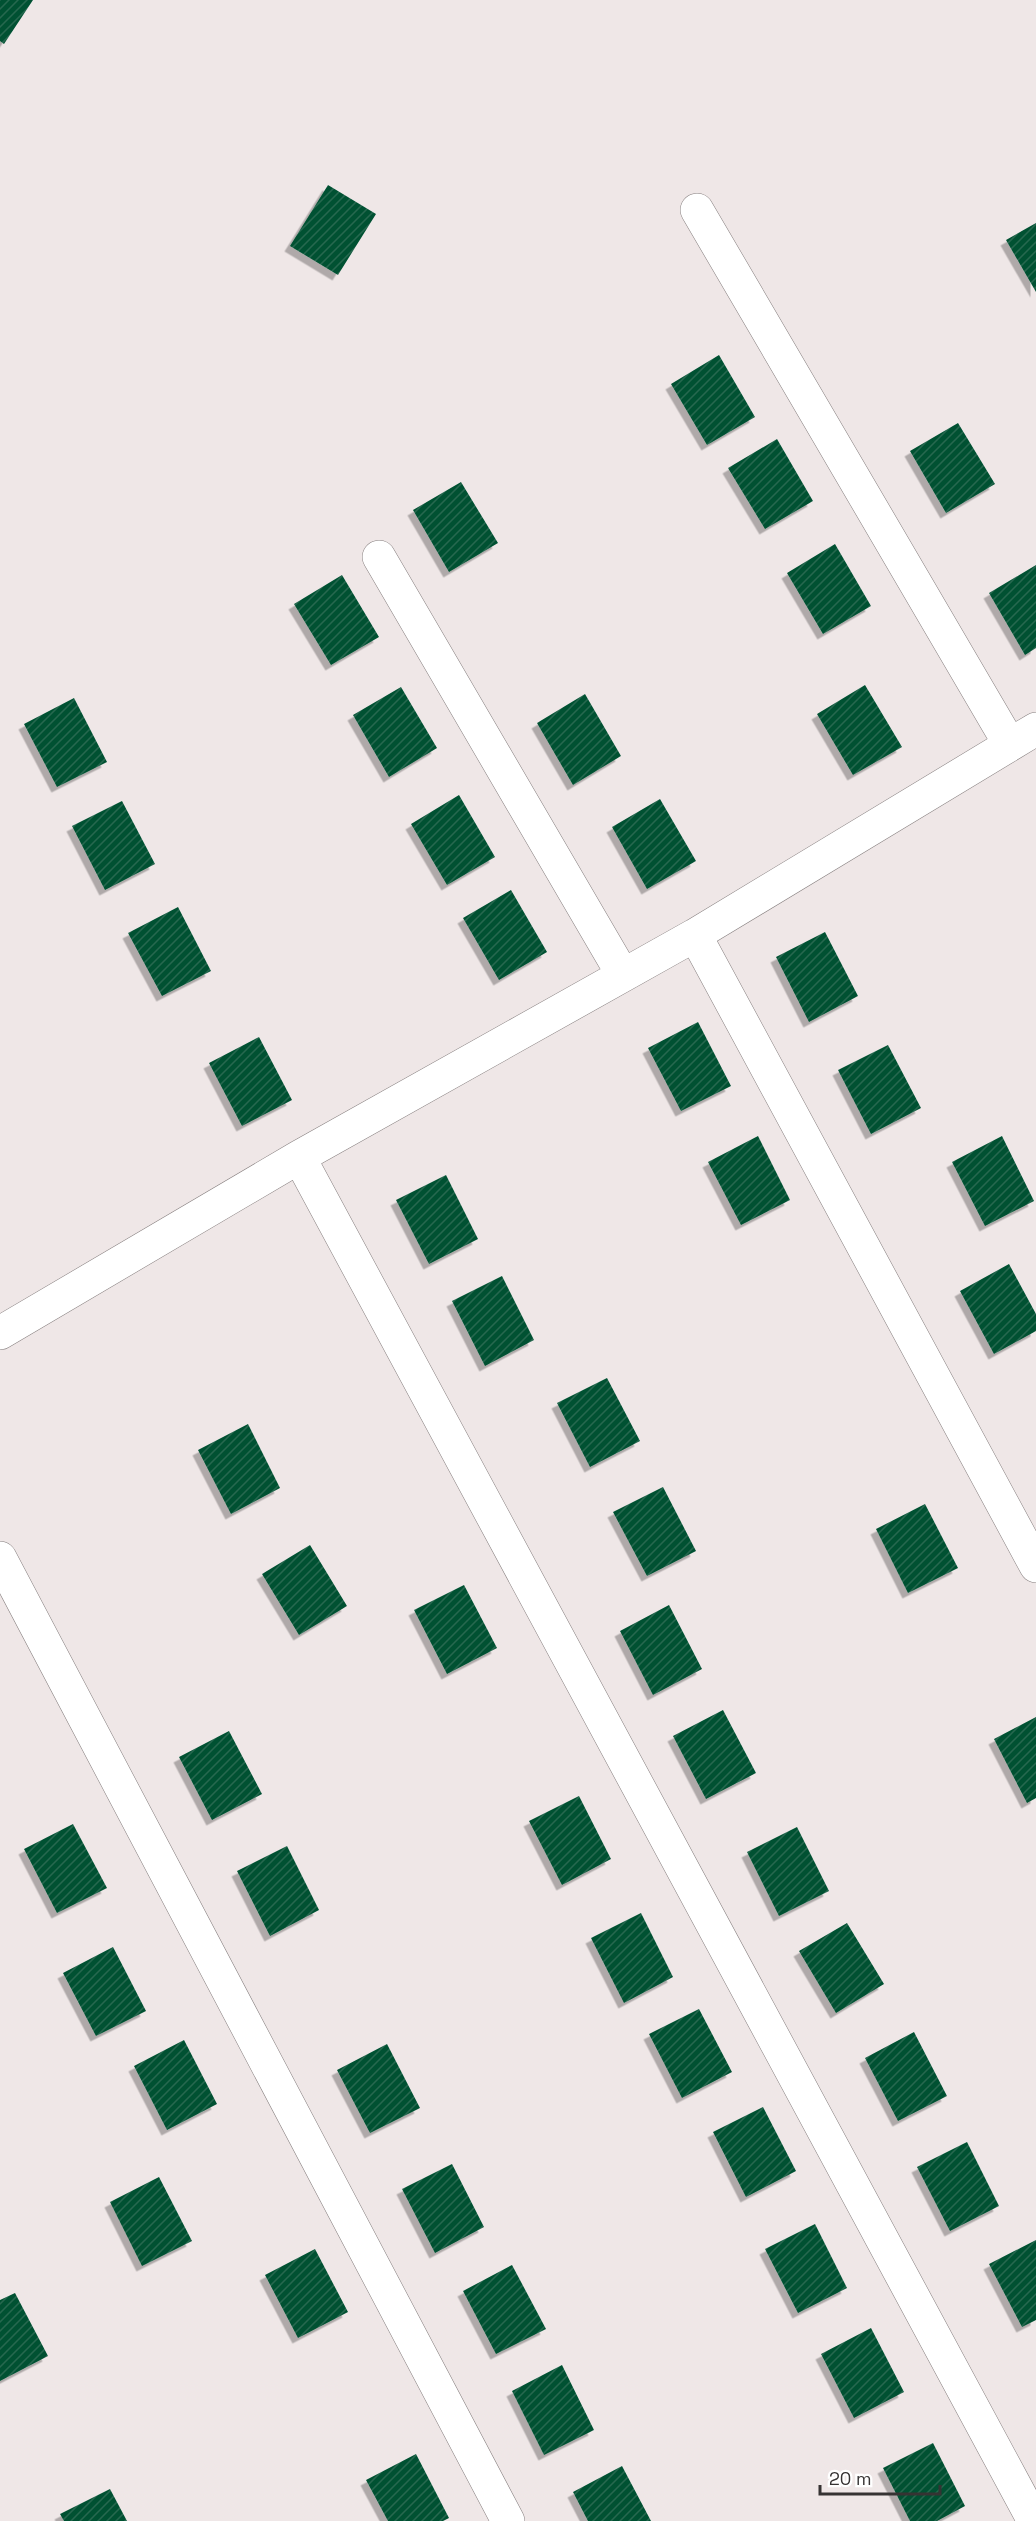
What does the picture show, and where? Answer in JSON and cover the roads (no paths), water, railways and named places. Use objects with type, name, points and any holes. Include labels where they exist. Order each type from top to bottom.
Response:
[{"type":"street","points":[[0,1333],[299,1157],[695,935],[1023,736],[697,210]]},
{"type":"street","points":[[379,557],[623,975]]},
{"type":"street","points":[[695,935],[1036,1566]]},
{"type":"street","points":[[299,1157],[1034,2521]]},
{"type":"street","points":[[0,1558],[508,2521]]}]
